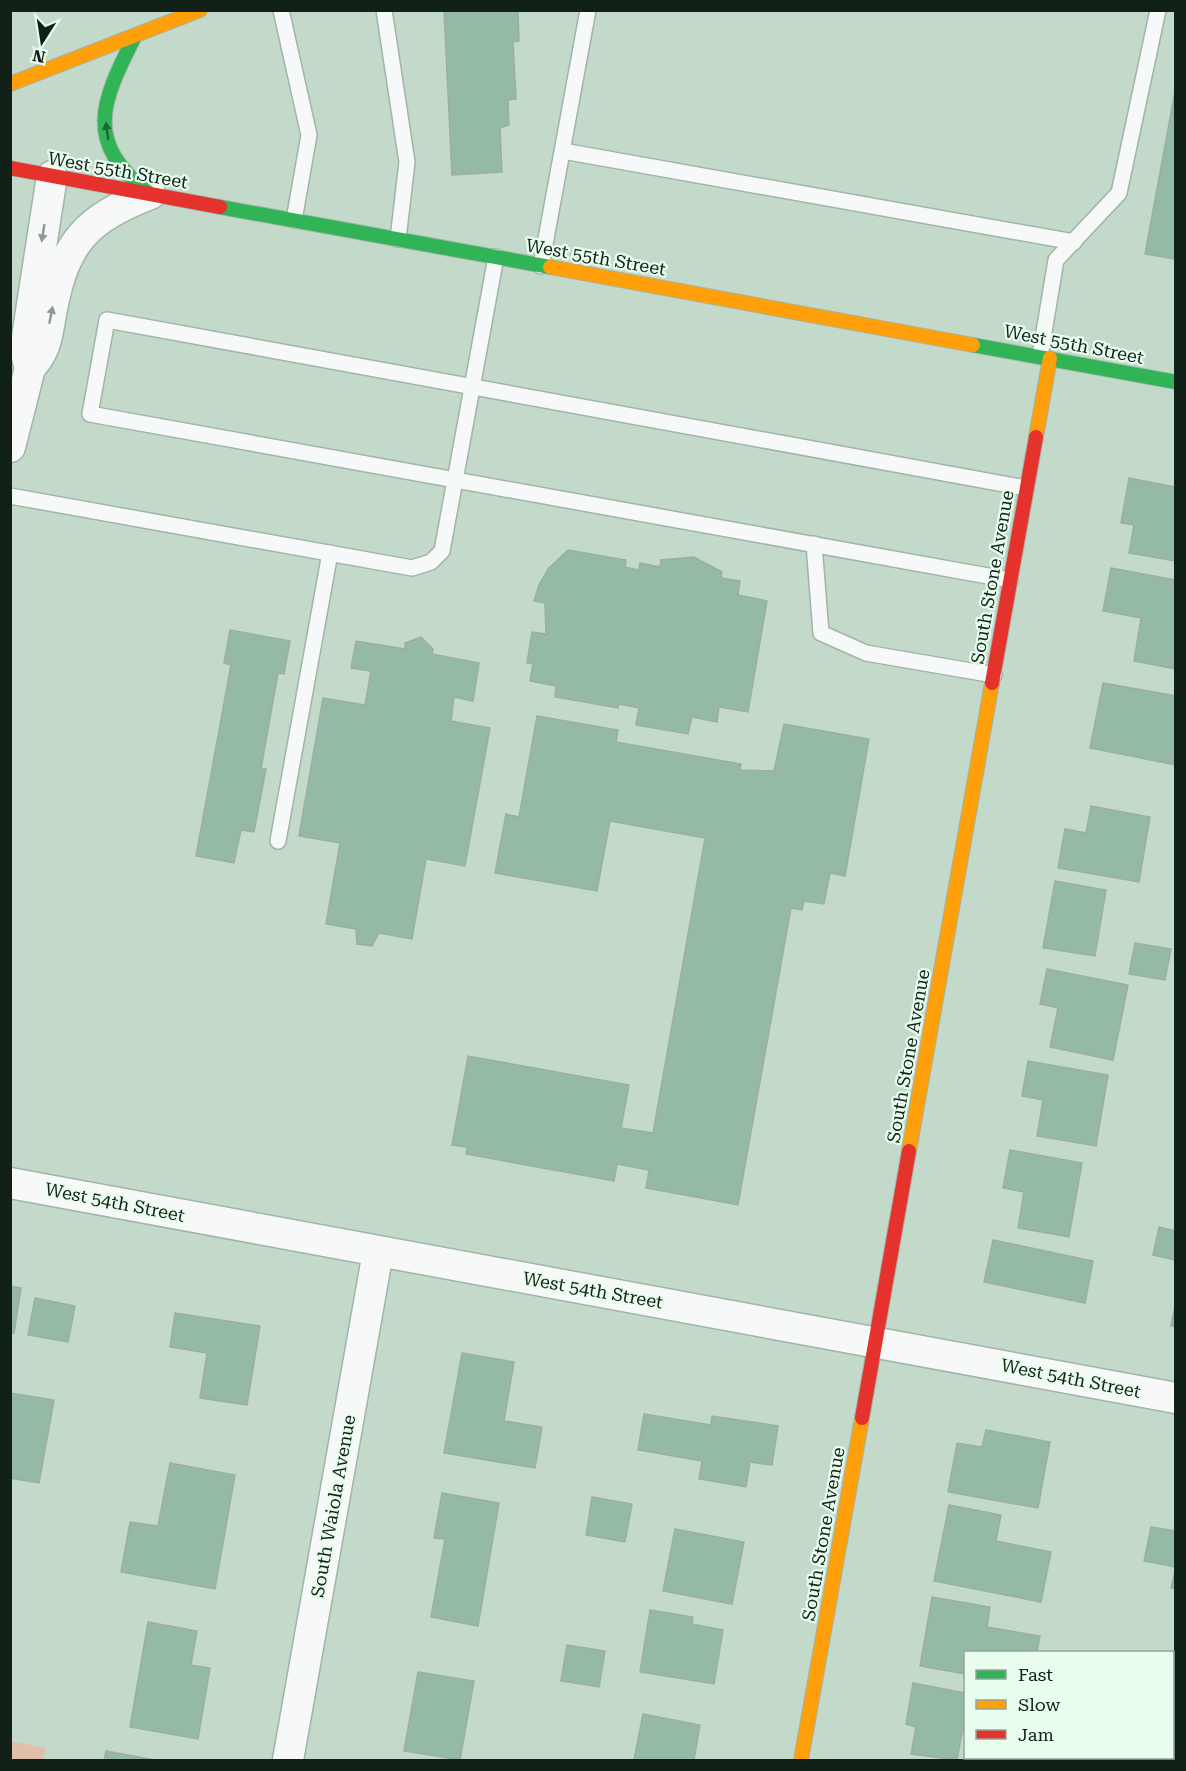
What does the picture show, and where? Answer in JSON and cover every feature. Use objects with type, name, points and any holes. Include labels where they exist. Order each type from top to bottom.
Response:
[{"type":"main road","points":[[10,84],[200,10]]},
{"type":"main road","points":[[135,36],[117,72],[106,107],[105,125],[111,155],[127,176],[150,194]]},
{"type":"main road","name":"West 55th Street","points":[[10,168],[1176,382]]},
{"type":"main road","name":"South Stone Avenue","points":[[801,1761],[994,675],[1026,488],[1045,357]]},
{"type":"street","points":[[30,368],[25,350],[52,176]]},
{"type":"street","points":[[11,437],[30,368],[44,352],[57,283],[64,263],[79,239],[98,218],[150,194]]},
{"type":"street","name":"West 54th Street","points":[[10,1183],[1176,1398]]},
{"type":"street","name":"South Waiola Avenue","points":[[288,1761],[378,1252]]},
{"type":"lane","points":[[281,10],[309,135],[294,220]]},
{"type":"lane","points":[[384,10],[407,162],[398,239]]},
{"type":"lane","points":[[541,266],[588,10]]},
{"type":"lane","points":[[1045,357],[1056,260],[1119,193],[1158,10]]},
{"type":"lane","points":[[563,151],[1074,242]]},
{"type":"lane","points":[[10,495],[412,568],[431,562],[441,550],[456,480],[496,257]]},
{"type":"lane","points":[[1010,580],[90,414],[107,320],[1026,488]]},
{"type":"lane","points":[[814,544],[821,633],[866,653],[994,675]]},
{"type":"lane","points":[[278,842],[330,553]]},
{"type":"shaded area","points":[[11,1741],[46,1748],[43,1760],[11,1760]]},
{"type":"building","points":[[518,10],[519,41],[513,42],[516,99],[508,100],[509,125],[500,128],[502,172],[452,175],[444,11]]},
{"type":"building","points":[[1176,86],[1176,259],[1145,254]]},
{"type":"building","points":[[1129,478],[1176,487],[1176,561],[1129,553],[1134,525],[1121,523]]},
{"type":"building","points":[[568,550],[626,560],[625,567],[639,570],[640,563],[660,567],[661,560],[694,557],[722,572],[721,578],[740,581],[738,595],[767,601],[748,712],[719,707],[717,722],[692,717],[688,734],[636,725],[639,708],[619,704],[618,708],[555,697],[556,686],[530,681],[533,664],[527,663],[532,632],[546,634],[545,603],[534,601],[539,585],[548,569]]},
{"type":"building","points":[[1111,568],[1176,580],[1176,669],[1134,661],[1141,618],[1103,611]]},
{"type":"building","points":[[230,630],[290,641],[284,674],[278,673],[261,769],[266,769],[254,832],[241,830],[234,863],[196,856],[231,665],[224,663]]},
{"type":"building","points":[[421,637],[433,649],[432,654],[479,663],[473,701],[454,697],[451,721],[490,728],[465,866],[426,859],[412,939],[379,933],[372,946],[357,944],[356,929],[326,924],[340,843],[299,836],[323,698],[365,705],[371,671],[351,668],[356,641],[405,649],[405,643]]},
{"type":"building","points":[[1103,683],[1176,696],[1176,765],[1090,748]]},
{"type":"building","points":[[537,716],[618,730],[616,742],[741,764],[740,770],[774,771],[784,724],[869,739],[845,876],[830,873],[824,904],[804,901],[802,910],[791,908],[738,1205],[646,1188],[649,1170],[617,1164],[614,1181],[466,1154],[467,1147],[452,1145],[468,1056],[629,1085],[621,1128],[653,1133],[705,838],[610,821],[597,891],[495,873],[506,814],[519,817]]},
{"type":"building","points":[[1091,806],[1150,817],[1139,882],[1058,868],[1065,829],[1086,833]]},
{"type":"building","points":[[1055,881],[1106,890],[1095,956],[1043,948]]},
{"type":"building","points":[[1135,943],[1171,949],[1165,980],[1129,974]]},
{"type":"building","points":[[1047,969],[1128,985],[1113,1060],[1050,1047],[1058,1008],[1040,1004]]},
{"type":"building","points":[[1028,1061],[1108,1075],[1096,1146],[1037,1136],[1043,1100],[1022,1096]]},
{"type":"building","points":[[1010,1150],[1082,1163],[1069,1237],[1018,1228],[1024,1192],[1003,1188]]},
{"type":"building","points":[[1159,1227],[1176,1231],[1176,1260],[1153,1255]]},
{"type":"building","points":[[993,1240],[1093,1261],[1085,1303],[984,1282]]},
{"type":"building","points":[[10,1286],[21,1288],[14,1333],[10,1333]]},
{"type":"building","points":[[35,1298],[75,1306],[68,1342],[28,1335]]},
{"type":"building","points":[[1176,1301],[1176,1326],[1171,1326]]},
{"type":"building","points":[[175,1313],[260,1326],[247,1405],[200,1398],[207,1353],[170,1347]]},
{"type":"building","points":[[462,1353],[514,1362],[504,1421],[542,1427],[535,1468],[444,1453]]},
{"type":"building","points":[[10,1393],[54,1400],[39,1483],[10,1478]]},
{"type":"building","points":[[644,1414],[711,1425],[712,1416],[778,1426],[772,1465],[750,1462],[746,1487],[699,1479],[702,1461],[638,1450]]},
{"type":"building","points":[[986,1430],[1050,1442],[1038,1508],[948,1492],[957,1443],[982,1447]]},
{"type":"building","points":[[170,1463],[235,1475],[215,1589],[121,1572],[130,1522],[158,1526]]},
{"type":"building","points":[[442,1493],[499,1503],[478,1626],[431,1617],[445,1539],[434,1538]]},
{"type":"building","points":[[592,1497],[632,1504],[625,1542],[586,1535]]},
{"type":"building","points":[[949,1505],[1001,1515],[996,1541],[1051,1552],[1041,1602],[934,1581]]},
{"type":"building","points":[[1151,1527],[1176,1531],[1176,1567],[1144,1561]]},
{"type":"building","points":[[675,1529],[744,1542],[732,1604],[663,1591]]},
{"type":"building","points":[[1176,1567],[1176,1589],[1171,1588]]},
{"type":"building","points":[[932,1597],[990,1607],[987,1627],[1040,1636],[1037,1651],[964,1651],[964,1674],[920,1666]]},
{"type":"building","points":[[650,1610],[693,1617],[692,1624],[723,1630],[714,1684],[640,1672]]},
{"type":"building","points":[[148,1622],[197,1631],[191,1665],[210,1668],[198,1739],[130,1727]]},
{"type":"building","points":[[567,1645],[605,1651],[599,1687],[561,1681]]},
{"type":"building","points":[[418,1672],[474,1681],[460,1760],[404,1751]]},
{"type":"building","points":[[1174,1678],[1176,1679],[1176,1760],[1121,1760],[1174,1759]]},
{"type":"building","points":[[913,1683],[964,1693],[964,1733],[962,1733],[957,1760],[911,1754],[916,1727],[906,1724]]},
{"type":"building","points":[[643,1714],[700,1725],[694,1760],[634,1760]]},
{"type":"building","points":[[106,1751],[155,1760],[104,1760]]},
{"type":"traffic: fast","points":[[135,36],[114,82],[107,102],[105,121],[107,139],[115,157],[129,175],[150,194]]},
{"type":"traffic: fast","points":[[220,207],[550,267]]},
{"type":"traffic: fast","points":[[973,345],[1176,382]]},
{"type":"traffic: slow","points":[[10,84],[200,10]]},
{"type":"traffic: slow","points":[[550,267],[973,345]]},
{"type":"traffic: slow","points":[[1036,437],[1050,358]]},
{"type":"traffic: slow","points":[[909,1151],[992,683]]},
{"type":"traffic: slow","points":[[801,1760],[862,1418]]},
{"type":"traffic: jam","points":[[10,168],[220,207]]},
{"type":"traffic: jam","points":[[992,683],[1036,437]]},
{"type":"traffic: jam","points":[[862,1418],[909,1151]]}]
